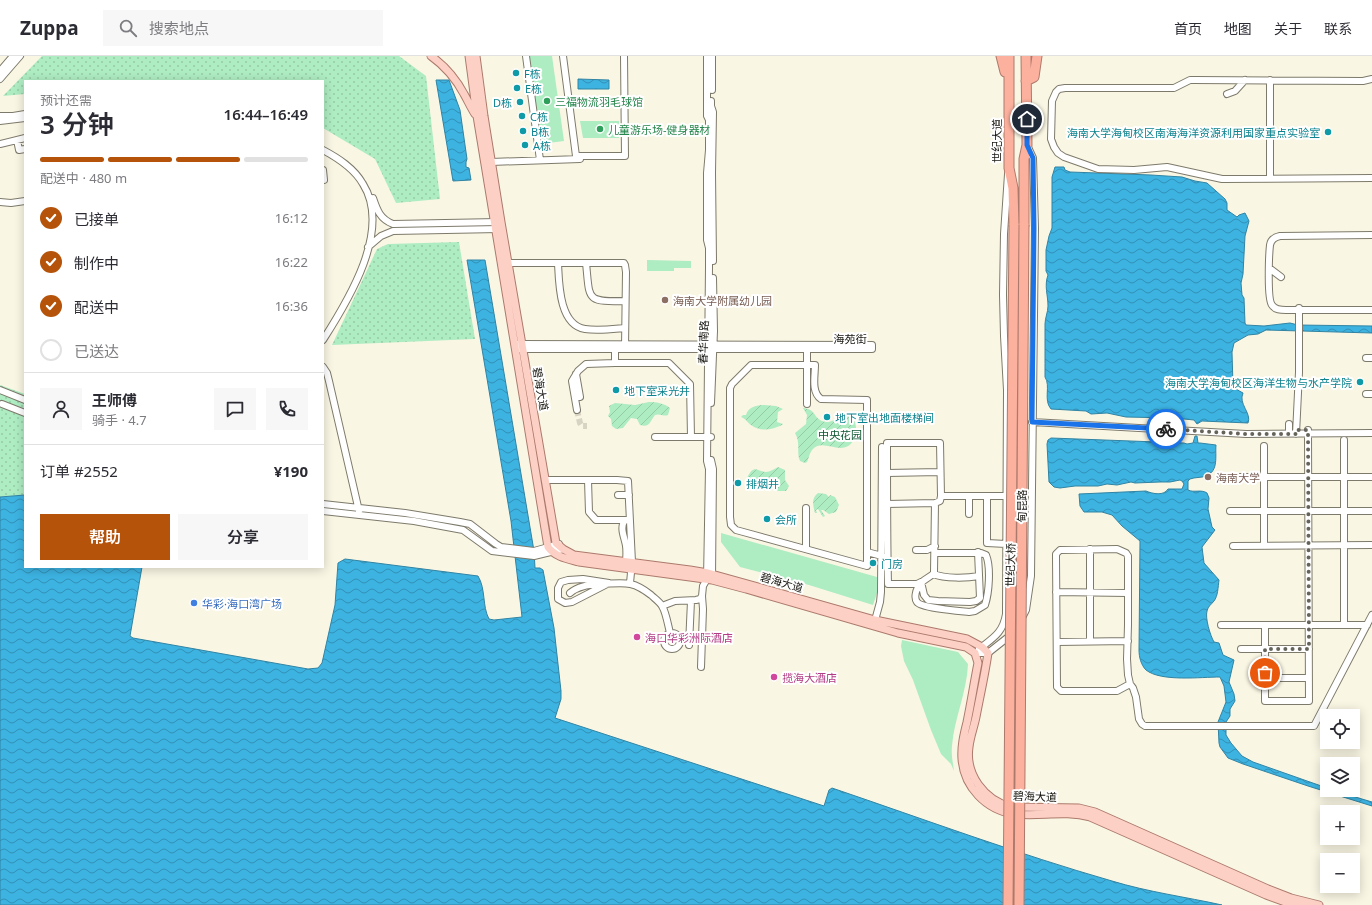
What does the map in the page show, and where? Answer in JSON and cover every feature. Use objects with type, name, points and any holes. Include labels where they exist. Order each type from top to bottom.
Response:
[{"type":"highway","points":[[1001,56],[1005,71],[1009,77]]},
{"type":"highway","name":"世纪大道","points":[[1009,56],[1008,168],[1013,188],[1014,225]]},
{"type":"highway","points":[[1026,56],[1027,145]]},
{"type":"highway","points":[[1026,81],[1034,77],[1037,56]]},
{"type":"highway","name":"世纪大桥","points":[[1019,905],[1024,159],[1027,145]]},
{"type":"highway","name":"世纪大桥","points":[[1008,905],[1014,225]]},
{"type":"main road","points":[[431,56],[451,75],[477,116]]},
{"type":"main road","name":"碧海大道","points":[[469,56],[477,116],[519,346],[551,549],[563,558],[579,562],[690,570],[874,623],[967,639],[982,647],[988,653],[968,757],[973,776],[988,796],[1011,807],[1079,808],[1095,812],[1268,889],[1291,898],[1319,905]]},
{"type":"main road","name":"碧海大道","points":[[476,56],[492,162],[498,225],[508,263],[519,346],[556,543],[574,555],[629,565]]},
{"type":"main road","name":"碧海大道","points":[[874,623],[898,633],[966,646],[975,653],[978,663],[961,757],[964,772],[969,783],[983,800],[997,809],[1014,814],[1073,815],[1090,817],[1266,895],[1288,903],[1302,905]]},
{"type":"street","points":[[0,71],[13,56]]},
{"type":"street","points":[[0,79],[20,56]]},
{"type":"street","points":[[526,56],[540,160]]},
{"type":"street","points":[[564,56],[576,156],[622,157]]},
{"type":"street","points":[[622,157],[625,156],[624,56]]},
{"type":"street","name":"春华南路","points":[[707,56],[707,116],[709,120],[707,173],[711,346]]},
{"type":"street","name":"春华南路","points":[[701,667],[702,596],[703,586],[710,577],[714,469],[711,460],[709,437],[714,112],[711,106],[712,56]]},
{"type":"street","points":[[1372,79],[1265,83],[1244,81],[1190,83],[1179,90],[1174,91],[1064,91],[1058,95],[1055,101],[1054,139],[1060,151],[1098,166],[1134,167],[1166,164],[1222,176],[1372,178]]},
{"type":"street","points":[[1227,94],[1235,91],[1244,81]]},
{"type":"street","points":[[1272,82],[1372,83]]},
{"type":"street","points":[[1271,177],[1272,82]]},
{"type":"street","points":[[0,116],[24,114]]},
{"type":"street","points":[[0,121],[24,118]]},
{"type":"street","points":[[622,123],[622,157]]},
{"type":"street","points":[[0,144],[24,138]]},
{"type":"street","points":[[17,140],[19,150],[24,149]]},
{"type":"street","name":"甸昆路","points":[[988,653],[1013,633],[1024,616],[1031,576],[1034,228],[1033,158],[1027,145]]},
{"type":"street","points":[[324,148],[357,170],[367,184],[378,212],[387,221],[393,224],[498,225]]},
{"type":"street","points":[[324,151],[348,166],[362,183],[367,191],[372,212],[371,233],[362,269],[343,307],[324,338]]},
{"type":"street","points":[[492,162],[622,157]]},
{"type":"street","name":"甸昆路","points":[[975,653],[990,642],[1000,632],[1006,614],[1007,390],[1003,295],[1004,220],[1008,168]]},
{"type":"street","points":[[1271,177],[1372,174]]},
{"type":"street","points":[[0,202],[11,203],[24,200]]},
{"type":"street","points":[[368,247],[381,236],[393,231],[498,225]]},
{"type":"street","points":[[1372,236],[1277,239],[1272,245],[1269,299],[1273,307],[1280,310],[1372,309]]},
{"type":"street","points":[[508,263],[625,264],[625,347]]},
{"type":"street","points":[[558,263],[560,284],[566,314],[574,324],[586,329],[625,328]]},
{"type":"street","points":[[586,263],[589,292],[592,298],[598,301],[625,301]]},
{"type":"street","points":[[1270,269],[1281,277]]},
{"type":"street","points":[[1293,432],[1299,372],[1299,309]]},
{"type":"street","name":"海苑街","points":[[519,346],[711,346],[872,349],[872,345],[807,347]]},
{"type":"street","points":[[615,346],[615,363]]},
{"type":"street","points":[[807,347],[807,404]]},
{"type":"street","points":[[577,410],[572,381],[580,368],[586,364],[669,363],[690,384],[691,437]]},
{"type":"street","points":[[751,365],[807,365],[815,365],[815,391],[821,399],[867,400],[867,566],[736,530],[731,526],[730,388],[732,384],[751,365]]},
{"type":"street","points":[[324,368],[329,381],[358,511]]},
{"type":"street","points":[[576,374],[580,397]]},
{"type":"street","points":[[324,375],[358,511]]},
{"type":"street","points":[[0,390],[24,400]]},
{"type":"street","points":[[2,404],[24,413]]},
{"type":"street","points":[[1032,422],[1223,433],[1372,433]]},
{"type":"street","points":[[1289,424],[1293,432]]},
{"type":"street","points":[[1007,429],[1020,426],[1032,429]]},
{"type":"street","points":[[1308,432],[1372,430]]},
{"type":"street","points":[[1265,625],[1265,701],[1309,701],[1307,511],[1308,432]]},
{"type":"street","points":[[655,437],[709,437]]},
{"type":"street","points":[[1344,440],[1344,625]]},
{"type":"street","points":[[887,504],[935,504],[940,501],[940,443],[887,443],[887,504],[888,584],[917,584],[934,574]]},
{"type":"street","points":[[1264,446],[1264,546]]},
{"type":"street","points":[[874,623],[880,602],[882,556],[882,447]]},
{"type":"street","points":[[887,473],[940,472]]},
{"type":"street","points":[[1230,477],[1372,477]]},
{"type":"street","points":[[545,480],[627,480],[629,483],[629,520]]},
{"type":"street","points":[[588,480],[589,512],[596,520],[629,520]]},
{"type":"street","points":[[618,495],[629,495]]},
{"type":"street","points":[[941,496],[1007,496]]},
{"type":"street","points":[[969,496],[969,514]]},
{"type":"street","points":[[987,496],[987,543],[1006,544]]},
{"type":"street","points":[[324,504],[464,530],[492,550],[510,550],[534,556],[538,553],[561,547]]},
{"type":"street","points":[[934,574],[935,504]]},
{"type":"street","points":[[806,508],[806,549]]},
{"type":"street","points":[[324,511],[358,511]]},
{"type":"street","points":[[1230,511],[1372,511]]},
{"type":"street","points":[[629,520],[625,520],[623,523],[623,537],[627,541],[630,583]]},
{"type":"street","points":[[1232,546],[1372,546]]},
{"type":"street","points":[[916,550],[935,549],[984,553],[988,564],[988,592],[986,604],[984,607],[969,612],[935,608],[920,604],[917,602],[916,595],[917,587],[921,582]]},
{"type":"street","points":[[1090,549],[1090,641]]},
{"type":"street","points":[[1130,684],[1117,691],[1061,691],[1057,687],[1056,554],[1064,550],[1090,549],[1117,549],[1126,553],[1129,560],[1127,659],[1130,684],[1136,697],[1139,719],[1142,724],[1146,726],[1314,726],[1372,615]]},
{"type":"street","points":[[867,552],[882,556]]},
{"type":"street","points":[[921,582],[924,595],[928,600],[974,602],[980,598],[978,552]]},
{"type":"street","points":[[934,574],[940,576],[979,576]]},
{"type":"street","points":[[1006,576],[1018,581],[1031,576]]},
{"type":"street","points":[[583,579],[609,583],[576,601],[568,603],[560,601],[557,596],[559,585],[564,580],[583,579]]},
{"type":"street","points":[[570,593],[587,585],[617,582],[630,583],[646,591],[662,606],[670,633]]},
{"type":"street","points":[[1056,592],[1128,593]]},
{"type":"street","points":[[662,606],[675,601],[691,601],[702,596]]},
{"type":"street","points":[[689,645],[691,601]]},
{"type":"street","points":[[1221,625],[1367,625]]},
{"type":"street","points":[[1057,642],[1128,641]]},
{"type":"street","points":[[1240,649],[1309,649]]},
{"type":"street","points":[[975,653],[988,653]]},
{"type":"street","points":[[1265,678],[1309,678]]},
{"type":"green space","points":[[42,56],[399,56],[426,76],[440,199],[396,203],[375,159],[324,129],[324,80],[24,80],[24,94],[3,96]]},
{"type":"green space","name":"三福物流羽毛球馆","points":[[529,56],[552,56],[564,141],[541,144]]},
{"type":"green space","name":"儿童游乐场-健身器材","points":[[580,121],[619,121],[619,138],[583,138]]},
{"type":"green space","points":[[459,242],[475,339],[332,345],[377,249],[388,244]]},
{"type":"green space","points":[[647,260],[691,261],[691,268],[674,268],[674,271],[647,271]]},
{"type":"green space","points":[[0,385],[24,394],[24,495],[0,497]]},
{"type":"green space","points":[[649,402],[660,403],[668,406],[670,408],[668,415],[655,415],[646,426],[640,425],[637,419],[631,418],[623,428],[616,429],[612,426],[611,419],[608,416],[610,412],[609,406],[615,403],[635,405]]},
{"type":"green space","points":[[764,405],[776,406],[783,409],[778,412],[777,422],[783,424],[782,425],[770,429],[758,429],[741,417],[746,415],[747,412],[753,407]]},
{"type":"green space","name":"中央花园","points":[[803,408],[812,411],[819,419],[826,422],[833,421],[842,415],[848,415],[853,419],[856,426],[854,440],[844,448],[822,445],[816,446],[812,450],[807,462],[805,463],[800,461],[798,454],[798,440],[795,433],[806,424],[807,415]]},
{"type":"green space","points":[[778,467],[785,470],[785,480],[789,486],[786,491],[777,491],[768,481],[761,482],[754,490],[749,487],[747,478],[753,470],[755,469],[768,472]]},
{"type":"green space","points":[[818,493],[826,494],[829,497],[830,495],[835,497],[839,505],[836,512],[829,514],[821,510],[825,516],[823,517],[818,509],[816,510],[817,513],[815,513],[813,500]]},
{"type":"green space","points":[[721,533],[877,577],[877,593],[873,605],[809,585],[740,567],[721,542]]},
{"type":"green space","points":[[902,640],[958,652],[968,664],[965,685],[953,736],[952,753],[954,771],[951,764],[941,754],[931,730],[913,680],[904,661],[901,646]]},
{"type":"water","points":[[578,79],[609,80],[609,89],[578,89]]},
{"type":"water","points":[[436,80],[449,80],[460,110],[467,159],[466,167],[469,168],[471,180],[453,181]]},
{"type":"water","points":[[1055,167],[1064,167],[1065,170],[1070,172],[1182,177],[1207,183],[1225,199],[1227,203],[1227,210],[1237,217],[1245,213],[1249,221],[1245,236],[1243,274],[1241,283],[1242,295],[1244,298],[1246,325],[1264,326],[1290,323],[1298,325],[1372,326],[1372,333],[1266,330],[1258,334],[1248,335],[1234,343],[1232,352],[1233,386],[1243,393],[1242,401],[1249,419],[1248,423],[1202,421],[1197,424],[1194,420],[1126,417],[1107,413],[1091,414],[1086,411],[1051,409],[1047,397],[1047,381],[1045,377],[1045,324],[1048,306],[1046,287],[1048,275],[1046,271],[1046,250],[1052,228],[1052,177]]},
{"type":"water","points":[[467,260],[485,260],[534,551],[535,568],[540,568],[543,570],[554,628],[561,691],[561,699],[555,718],[824,806],[829,790],[832,788],[1077,871],[1126,885],[1222,905],[0,905],[0,497],[24,495],[24,568],[142,568],[130,636],[133,638],[308,669],[318,668],[322,663],[335,605],[338,563],[345,559],[478,576],[482,586],[485,609],[489,619],[494,620],[522,617],[511,521]]},
{"type":"water","points":[[1195,436],[1197,436],[1198,443],[1216,445],[1216,463],[1213,471],[1206,476],[1190,479],[1188,481],[1188,490],[1207,493],[1209,498],[1208,509],[1212,527],[1215,530],[1202,547],[1204,563],[1219,580],[1216,597],[1207,611],[1207,622],[1214,642],[1219,643],[1223,655],[1234,660],[1229,682],[1235,701],[1230,709],[1230,716],[1226,722],[1226,735],[1242,756],[1253,762],[1320,786],[1320,790],[1228,758],[1220,747],[1219,743],[1218,722],[1226,702],[1224,686],[1220,677],[1182,678],[1161,676],[1153,674],[1146,670],[1143,666],[1139,650],[1140,541],[1122,526],[1112,515],[1102,512],[1084,512],[1080,506],[1079,494],[1146,491],[1161,494],[1168,489],[1182,489],[1184,484],[1182,481],[1131,482],[1117,485],[1107,484],[1098,486],[1075,486],[1060,488],[1054,487],[1049,482],[1047,444],[1048,440],[1051,438],[1187,444],[1193,443]]},
{"type":"water","points":[[1343,797],[1355,797],[1372,802],[1372,806]]},
{"type":"tunnel","points":[[577,410],[580,423],[582,426],[587,426]]},
{"type":"way so far","points":[[1166,429],[1258,434],[1296,434],[1296,430],[1308,430],[1307,477],[1309,649],[1265,649],[1265,673]]},
{"type":"place","name":"F栋","points":[[516,73]]},
{"type":"place","name":"E栋","points":[[517,88]]},
{"type":"place","name":"三福物流羽毛球馆","points":[[547,101]]},
{"type":"place","name":"D栋","points":[[520,102]]},
{"type":"place","name":"C栋","points":[[522,116]]},
{"type":"place","name":"儿童游乐场-健身器材","points":[[600,129]]},
{"type":"place","name":"B栋","points":[[523,131]]},
{"type":"place","name":"海南大学海甸校区南海海洋资源利用国家重点实验室","points":[[1328,132]]},
{"type":"place","name":"A栋","points":[[525,145]]},
{"type":"place","name":"海南大学附属幼儿园","points":[[665,300]]},
{"type":"place","name":"海南大学海甸校区海洋生物与水产学院","points":[[1360,382]]},
{"type":"place","name":"地下室采光井","points":[[616,390]]},
{"type":"place","name":"地下室出地面楼梯间","points":[[827,417]]},
{"type":"place","name":"海南大学","points":[[1208,477]]},
{"type":"place","name":"排烟井","points":[[738,483]]},
{"type":"place","name":"会所","points":[[767,519]]},
{"type":"place","name":"门房","points":[[873,563]]},
{"type":"place","name":"华彩·海口湾广场","points":[[194,603]]},
{"type":"place","name":"海口华彩洲际酒店","points":[[637,637]]},
{"type":"place","name":"揽海大酒店","points":[[774,677]]},
{"type":"route","points":[[1027,119],[1027,145],[1033,158],[1034,341],[1032,422],[1166,429]]}]
